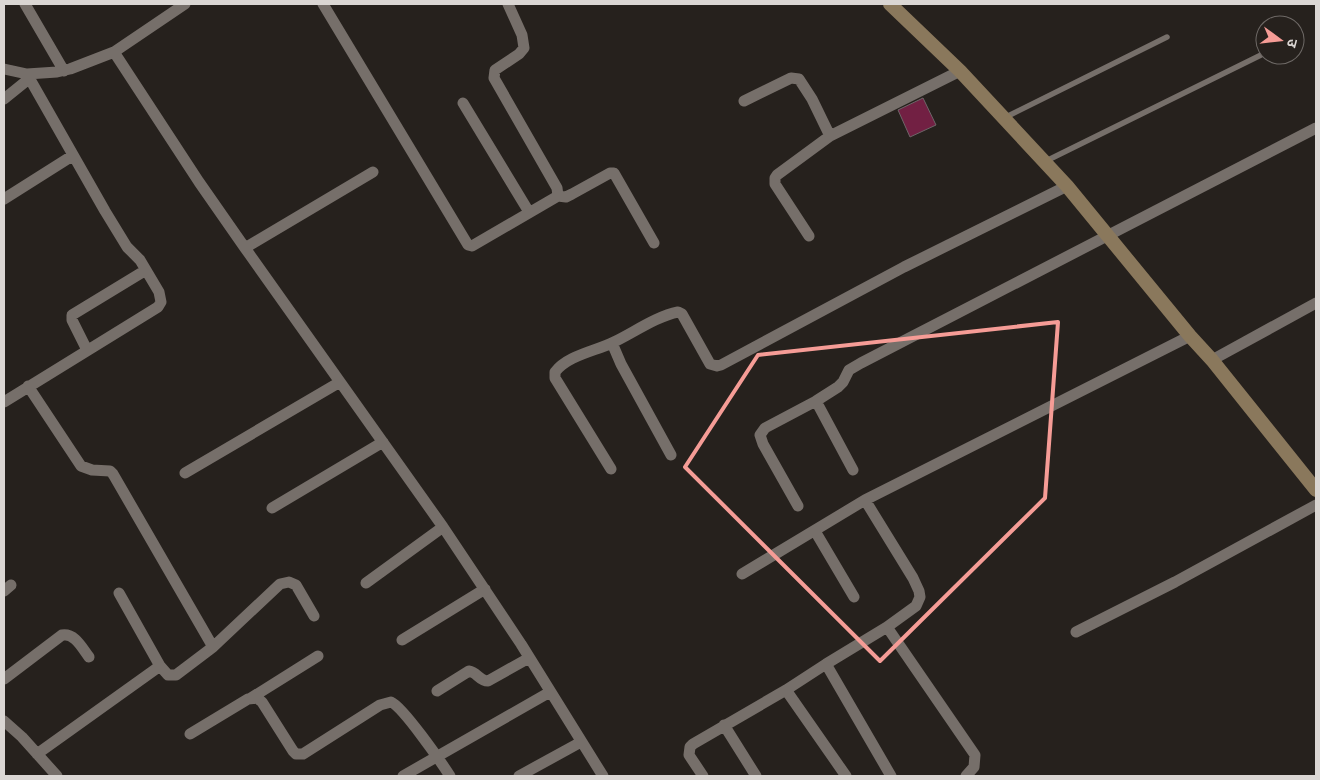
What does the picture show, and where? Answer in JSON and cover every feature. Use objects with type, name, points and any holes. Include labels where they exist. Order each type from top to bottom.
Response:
[{"type":"main road","points":[[890,4],[960,71],[1046,162],[1212,360],[1316,490]]},
{"type":"street","points":[[25,4],[64,71]]},
{"type":"street","points":[[4,69],[28,76],[64,71],[114,52],[168,8],[185,4]]},
{"type":"street","points":[[323,4],[468,245],[474,245],[558,196],[566,197],[610,173],[614,173],[654,243]]},
{"type":"street","points":[[508,4],[522,35],[524,48],[519,54],[495,70],[494,78],[557,188],[558,196]]},
{"type":"street","points":[[114,52],[199,182],[443,527],[529,658],[603,776]]},
{"type":"street","points":[[809,236],[775,184],[775,178],[789,165],[830,136],[960,71]]},
{"type":"street","points":[[4,99],[28,76]]},
{"type":"street","points":[[4,402],[160,305],[161,299],[159,292],[138,257],[127,247],[72,156],[28,76]]},
{"type":"street","points":[[744,101],[791,78],[799,79],[812,99],[830,136]]},
{"type":"street","points":[[463,103],[529,212]]},
{"type":"street","points":[[798,506],[762,444],[760,435],[765,428],[816,401],[840,385],[847,373],[853,368],[1316,128]]},
{"type":"street","points":[[4,198],[72,156]]},
{"type":"street","points":[[245,248],[372,172]]},
{"type":"street","points":[[611,469],[554,374],[556,369],[662,317],[678,312],[682,314],[710,364],[721,365],[904,267],[1067,186]]},
{"type":"street","points":[[88,350],[72,320],[74,313],[146,270]]},
{"type":"street","points":[[1212,360],[1316,303]]},
{"type":"street","points":[[742,574],[865,500],[1190,336]]},
{"type":"street","points":[[612,343],[671,455]]},
{"type":"street","points":[[185,474],[340,382]]},
{"type":"street","points":[[28,386],[81,466],[85,469],[110,471],[113,474],[213,647]]},
{"type":"street","points":[[816,401],[852,470]]},
{"type":"street","points":[[272,508],[384,442]]},
{"type":"street","points":[[703,776],[689,755],[690,747],[887,627],[916,606],[919,601],[919,591],[865,500]]},
{"type":"street","points":[[1076,632],[1183,577],[1316,504]]},
{"type":"street","points":[[366,583],[443,527]]},
{"type":"street","points":[[815,531],[854,597]]},
{"type":"street","points":[[119,594],[160,666],[168,675],[176,675],[213,647],[276,586],[285,582],[293,582],[296,585],[314,616]]},
{"type":"street","points":[[402,640],[484,589]]},
{"type":"street","points":[[887,627],[975,755],[974,768],[966,776]]},
{"type":"street","points":[[4,679],[62,635],[66,634],[74,637],[89,657]]},
{"type":"street","points":[[190,734],[318,656]]},
{"type":"street","points":[[437,690],[470,671],[474,672],[482,680],[488,681],[529,658]]},
{"type":"street","points":[[826,664],[892,776]]},
{"type":"street","points":[[37,754],[160,666]]},
{"type":"street","points":[[786,690],[846,776]]},
{"type":"street","points":[[403,776],[550,692]]},
{"type":"street","points":[[251,698],[257,698],[262,702],[292,751],[296,754],[303,754],[311,750],[380,705],[391,702],[397,706],[437,756],[450,776]]},
{"type":"street","points":[[4,721],[57,776]]},
{"type":"street","points":[[724,725],[756,776]]},
{"type":"street","points":[[519,776],[582,742]]},
{"type":"lane","points":[[1004,118],[1167,37]]},
{"type":"lane","points":[[1046,162],[1255,58]]},
{"type":"highlighted area","points":[[1058,322],[1045,498],[880,661],[685,467],[758,355]]},
{"type":"building","points":[[923,98],[936,125],[910,137],[898,110]]}]
